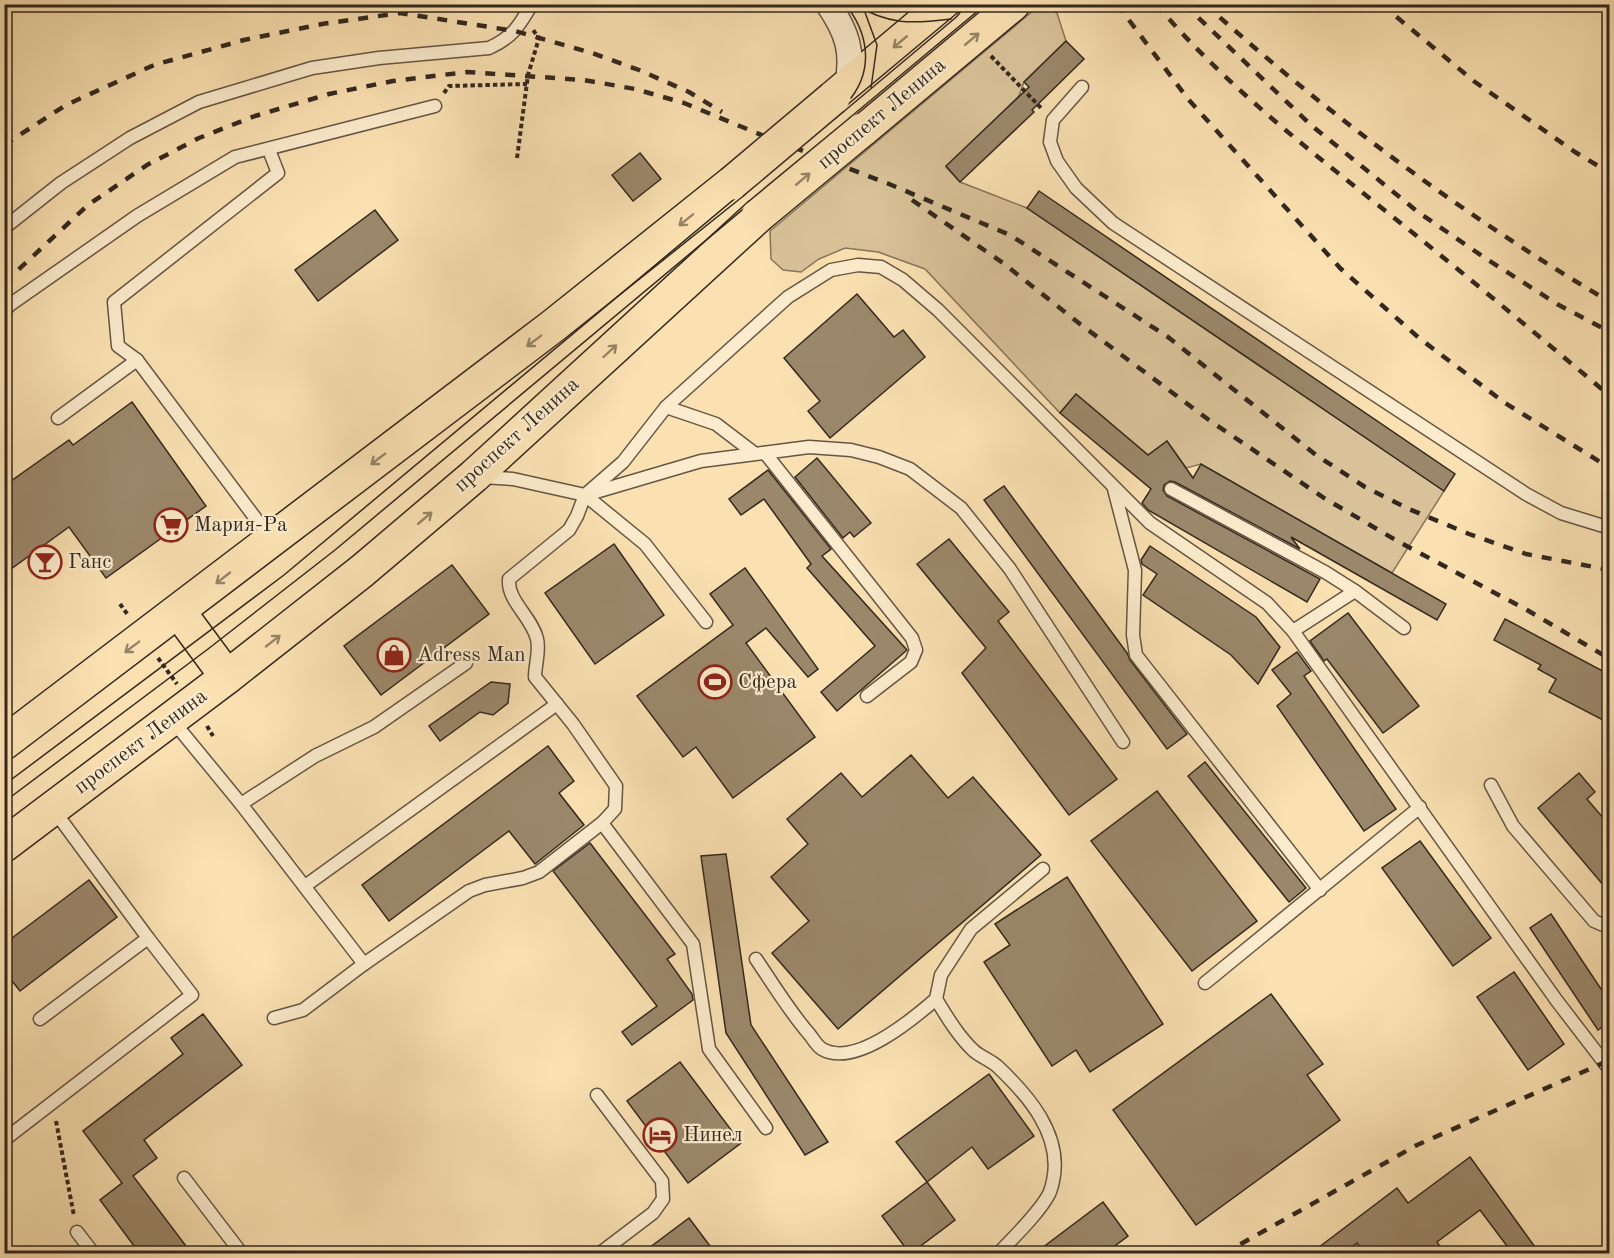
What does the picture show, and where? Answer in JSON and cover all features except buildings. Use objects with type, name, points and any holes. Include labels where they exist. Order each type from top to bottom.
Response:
[{"type":"main road","name":"проспект Ленина","points":[[4,743],[553,326],[732,183],[945,4]]},
{"type":"main road","name":"проспект Ленина","points":[[4,845],[227,677],[362,571],[474,476],[759,216],[1010,7]]},
{"type":"main road","points":[[179,612],[227,677]]},
{"type":"street","points":[[828,4],[840,23],[849,46],[851,68],[840,92]]},
{"type":"lane","points":[[4,228],[71,176],[130,138],[199,102],[312,68],[379,58],[489,48],[504,41],[515,31],[532,4]]},
{"type":"lane","points":[[1082,87],[1053,120],[1050,142],[1056,161],[1076,188],[1113,223],[1526,494],[1561,513],[1610,528]]},
{"type":"lane","points":[[4,311],[137,216],[235,157],[435,106]]},
{"type":"lane","points":[[269,150],[278,173],[114,302],[118,346],[137,360],[272,540]]},
{"type":"lane","points":[[274,1018],[303,1010],[364,964],[469,891],[539,872],[602,823],[615,809],[616,786],[573,724],[535,677],[537,639],[531,624],[508,588],[509,579],[569,531],[578,516],[585,495],[623,462],[666,407],[788,297],[831,270],[858,265],[881,267],[903,280],[938,310],[1150,523],[1267,603],[1293,631],[1563,1009],[1610,1070]]},
{"type":"lane","points":[[58,418],[137,360]]},
{"type":"lane","points":[[666,407],[716,423],[759,453],[912,638],[916,650],[911,662],[867,696]]},
{"type":"lane","points":[[585,495],[702,461],[809,447],[851,450],[879,457],[910,469],[961,508],[1010,568],[1123,742]]},
{"type":"lane","points":[[474,476],[513,479],[585,495],[645,544],[706,622]]},
{"type":"lane","points":[[1114,488],[1135,570],[1133,635],[1136,655],[1320,890]]},
{"type":"lane","points":[[1172,489],[1325,572],[1355,591],[1404,628]]},
{"type":"lane","points":[[1293,631],[1355,591]]},
{"type":"lane","points":[[241,804],[315,756],[374,727],[466,663]]},
{"type":"lane","points":[[305,886],[556,704]]},
{"type":"lane","points":[[181,711],[241,804],[364,964]]},
{"type":"lane","points":[[1491,785],[1513,826],[1594,921],[1610,928]]},
{"type":"lane","points":[[1205,982],[1420,807]]},
{"type":"lane","points":[[4,1140],[192,995],[52,809]]},
{"type":"lane","points":[[602,823],[693,944],[709,1049],[766,1128]]},
{"type":"lane","points":[[756,959],[799,1022],[822,1049],[841,1053],[874,1045],[913,1019],[936,999],[941,975],[971,929],[1043,869]]},
{"type":"lane","points":[[39,1019],[148,938]]},
{"type":"lane","points":[[936,999],[954,1028],[975,1052],[995,1064],[1020,1089],[1041,1116],[1051,1140],[1055,1169],[1050,1193],[1021,1231],[998,1254]]},
{"type":"lane","points":[[597,1095],[662,1181],[663,1199],[653,1213],[599,1254]]},
{"type":"lane","points":[[184,1178],[242,1254]]},
{"type":"lane","points":[[77,1232],[94,1254]]},
{"type":"path","points":[[517,158],[527,84],[539,38],[524,17]]},
{"type":"path","points":[[986,51],[1053,120]]},
{"type":"path","points":[[435,106],[449,86],[527,84]]},
{"type":"path","points":[[120,604],[144,638],[181,711],[213,736]]},
{"type":"path","points":[[53,1103],[77,1232]]},
{"type":"shaded area","points":[[1040,5],[1057,13],[1066,41],[1024,82],[1019,96],[946,167],[960,182],[1027,208],[1444,491],[1392,573],[1201,464],[1186,468],[1167,441],[1148,455],[1076,394],[1060,413],[925,269],[878,252],[845,248],[819,259],[801,272],[783,270],[771,259],[770,231]]},
{"type":"tram line","points":[[845,4],[859,26],[865,50],[863,75],[851,98]]},
{"type":"tram line","points":[[853,4],[878,16],[900,21],[924,22],[951,19]]},
{"type":"tram line","points":[[880,4],[915,11],[950,4]]},
{"type":"tram line","points":[[4,785],[284,575],[968,4]]},
{"type":"tram line","points":[[4,802],[208,649],[335,550],[989,4]]},
{"type":"tram line","points":[[863,7],[877,45],[871,88]]},
{"type":"railway","points":[[1117,4],[1188,99],[1340,268],[1419,338],[1505,403],[1610,468]]},
{"type":"railway","points":[[1156,4],[1213,65],[1274,120],[1610,396]]},
{"type":"railway","points":[[1184,4],[1311,125],[1418,212],[1557,304],[1610,332]]},
{"type":"railway","points":[[1205,4],[1300,86],[1400,163],[1503,235],[1610,302]]},
{"type":"railway","points":[[1381,4],[1475,82],[1575,152],[1610,173]]},
{"type":"railway","points":[[4,145],[66,105],[154,65],[244,40],[322,24],[400,13],[515,31],[592,53],[689,92],[722,112]]},
{"type":"railway","points":[[4,283],[88,205],[147,165],[199,138],[255,116],[329,94],[393,81],[467,72],[584,80],[635,89],[684,103],[889,184],[1010,235],[1168,337],[1316,455],[1365,487],[1409,509],[1469,534],[1526,554],[1610,570]]},
{"type":"railway","points":[[912,200],[1003,263],[1080,324],[1209,420],[1324,498],[1399,542],[1527,610],[1610,659]]},
{"type":"railway","points":[[1223,1254],[1417,1145],[1610,1060]]},
{"type":"place","name":"Мария-Ра","points":[[171,525]]},
{"type":"place","name":"Ганс","points":[[45,562]]},
{"type":"place","name":"Adress Man","points":[[394,655]]},
{"type":"place","name":"Сфера","points":[[715,682]]},
{"type":"place","name":"Нинел","points":[[660,1135]]}]
